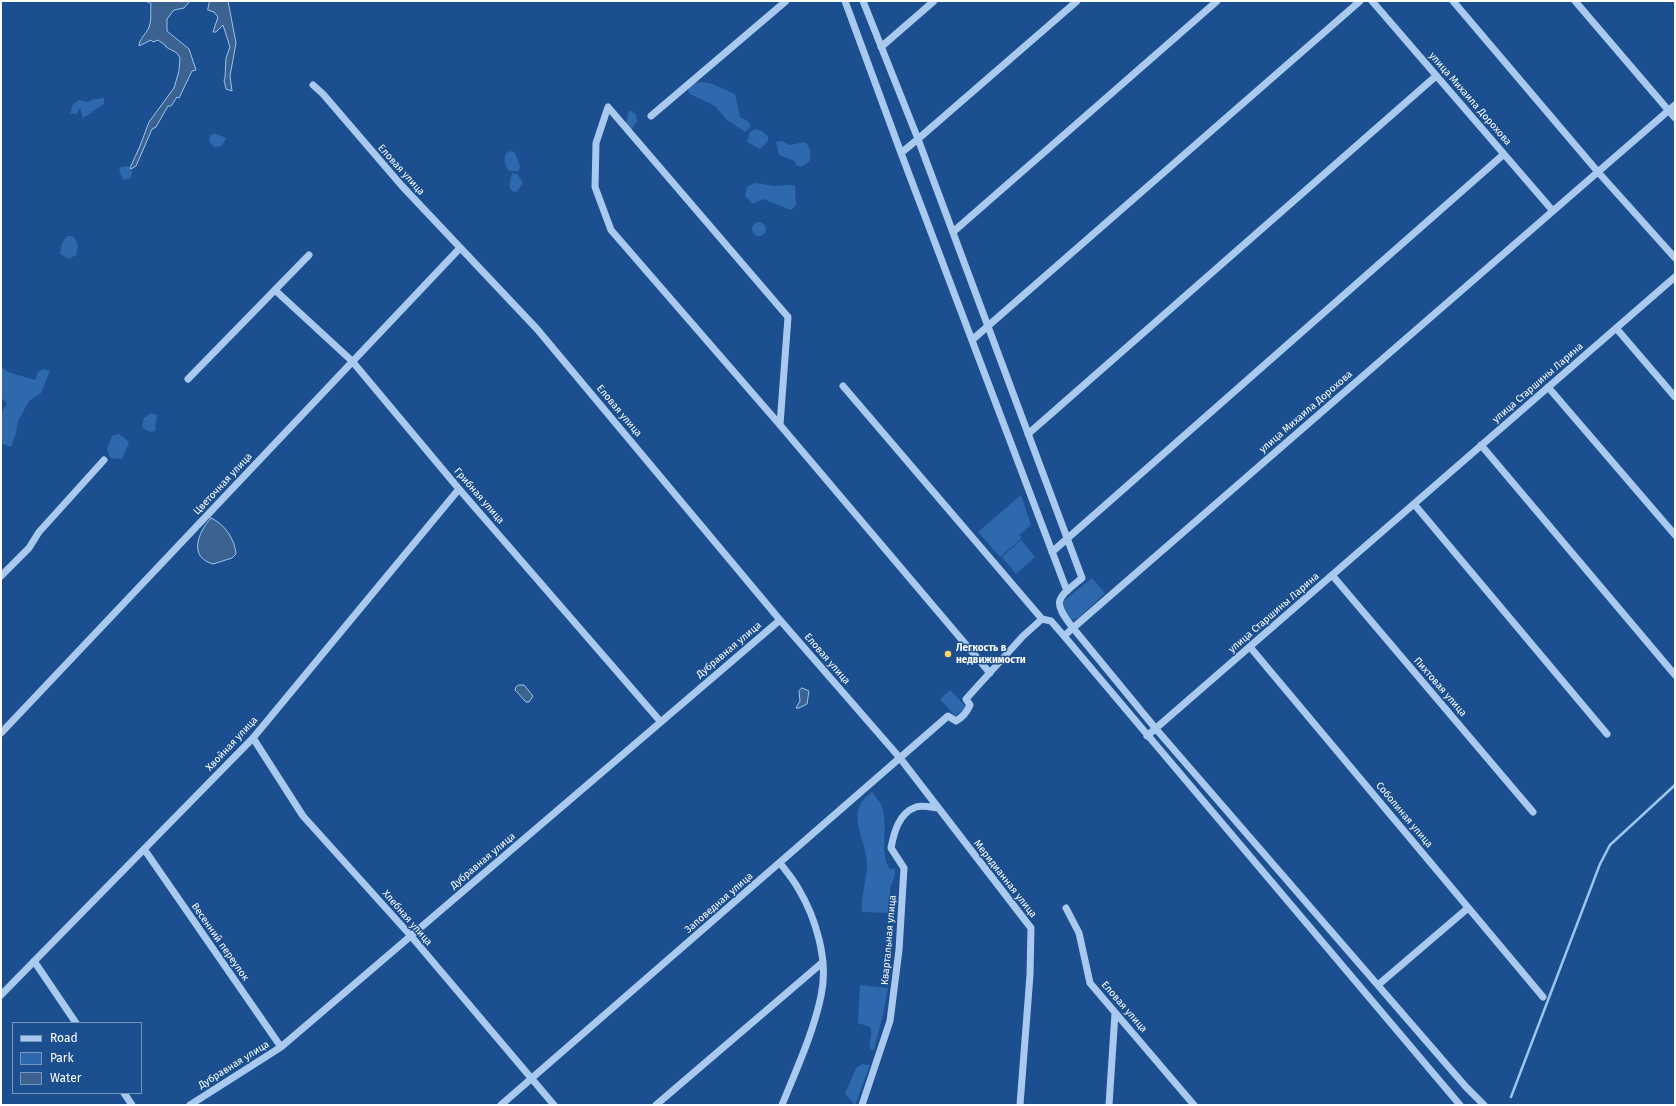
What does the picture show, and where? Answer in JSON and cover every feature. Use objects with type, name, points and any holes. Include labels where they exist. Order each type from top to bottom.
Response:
[{"type":"street","points":[[651,116],[786,1]]},
{"type":"street","points":[[845,1],[1067,591]]},
{"type":"street","points":[[863,1],[918,139],[1082,578],[1061,598],[1058,605],[1060,611],[1072,628],[1156,729],[1378,986],[1484,1105]]},
{"type":"street","points":[[881,47],[934,1]]},
{"type":"street","points":[[901,153],[1077,1]]},
{"type":"street","points":[[953,232],[1217,1]]},
{"type":"street","points":[[972,340],[1360,1]]},
{"type":"street","name":"улица Михаила Дорохова","points":[[1372,1],[1553,211]]},
{"type":"street","points":[[1453,1],[1598,172],[1675,258]]},
{"type":"street","points":[[1575,1],[1675,118]]},
{"type":"street","points":[[1028,434],[1436,76]]},
{"type":"street","name":"Еловая улица","points":[[313,85],[323,94],[402,186],[537,329],[780,620],[900,758]]},
{"type":"street","name":"улица Михаила Дорохова","points":[[1064,636],[1675,105]]},
{"type":"street","points":[[780,425],[788,317],[608,107],[596,143],[595,187],[611,230],[780,425],[990,673],[1023,636],[1042,619]]},
{"type":"street","points":[[1052,552],[1504,154]]},
{"type":"street","name":"Цветочная улица","points":[[1,733],[460,248]]},
{"type":"street","points":[[188,379],[276,291],[309,255]]},
{"type":"street","name":"улица Старшины Ларина","points":[[1147,736],[1675,277]]},
{"type":"street","name":"Грибная улица","points":[[276,291],[352,361],[459,489],[660,721]]},
{"type":"street","points":[[1616,328],[1675,397]]},
{"type":"street","points":[[843,386],[1042,619],[1051,621],[1064,636],[1460,1105]]},
{"type":"street","points":[[1548,387],[1675,535]]},
{"type":"street","points":[[1481,445],[1675,675]]},
{"type":"street","points":[[1,576],[29,548],[39,532],[104,460]]},
{"type":"street","name":"Хвойная улица","points":[[1,995],[253,738],[459,489]]},
{"type":"street","points":[[1414,504],[1607,734]]},
{"type":"street","name":"Пихтовая улица","points":[[1332,576],[1533,812]]},
{"type":"street","name":"Дубравная улица","points":[[190,1105],[281,1047],[550,818],[660,721],[780,620]]},
{"type":"street","name":"Соболиная улица","points":[[1250,647],[1543,997]]},
{"type":"street","name":"Заповедная улица","points":[[501,1105],[533,1079],[900,758],[911,751],[948,716],[956,721],[967,712],[970,705],[966,699],[990,673]]},
{"type":"street","name":"Хлебная улица","points":[[253,738],[304,816],[411,936],[554,1105]]},
{"type":"street","name":"Меридианная улица","points":[[900,758],[1031,928],[1030,975],[1020,1105]]},
{"type":"street","name":"Квартальная улица","points":[[862,1105],[890,1021],[899,950],[904,868],[891,848],[894,832],[906,812],[917,806],[938,808]]},
{"type":"street","name":"Весенний переулок","points":[[144,849],[281,1047]]},
{"type":"street","points":[[780,863],[798,887],[810,911],[823,962],[822,995],[802,1055],[782,1105]]},
{"type":"street","name":"Еловая улица","points":[[1066,908],[1079,933],[1090,983],[1194,1105]]},
{"type":"street","points":[[1378,986],[1468,908]]},
{"type":"street","points":[[34,961],[75,1022]]},
{"type":"street","points":[[656,1105],[823,962]]},
{"type":"street","points":[[1109,1105],[1115,1013]]},
{"type":"street","points":[[125,1094],[132,1105]]},
{"type":"green space","points":[[700,82],[710,83],[735,94],[740,117],[748,121],[751,126],[745,132],[726,119],[715,106],[690,94],[688,91],[691,84]]},
{"type":"green space","points":[[104,98],[104,104],[83,118],[80,108],[76,114],[70,113],[73,104],[79,100],[88,102],[91,100]]},
{"type":"green space","points":[[629,110],[636,114],[637,121],[631,131],[625,128]]},
{"type":"green space","points":[[755,129],[762,131],[768,136],[768,141],[760,149],[747,142],[750,132]]},
{"type":"green space","points":[[214,133],[226,138],[222,146],[214,147],[209,141],[210,136]]},
{"type":"green space","points":[[782,141],[789,145],[805,142],[810,151],[810,161],[801,167],[796,165],[795,161],[779,155],[776,142]]},
{"type":"green space","points":[[511,151],[515,153],[520,166],[519,171],[509,171],[506,165],[506,153]]},
{"type":"green space","points":[[128,166],[132,171],[131,178],[123,180],[119,170],[121,167]]},
{"type":"green space","points":[[512,173],[517,174],[523,182],[516,192],[512,191],[509,186]]},
{"type":"green space","points":[[755,183],[772,186],[795,186],[796,205],[791,210],[763,199],[753,204],[745,196],[747,187]]},
{"type":"green space","points":[[756,222],[762,222],[766,226],[766,232],[762,236],[756,236],[752,232],[752,226]]},
{"type":"green space","points":[[67,236],[73,236],[78,247],[76,255],[69,259],[60,254],[62,243]]},
{"type":"green space","points":[[3,368],[8,372],[35,380],[38,372],[44,369],[50,371],[41,393],[29,401],[18,421],[11,447],[1,443],[1,413],[7,403],[1,398],[1,369]]},
{"type":"green space","points":[[151,413],[157,415],[155,431],[151,432],[142,426],[144,418]]},
{"type":"green space","points":[[119,434],[129,442],[122,459],[110,458],[107,449],[112,436]]},
{"type":"green space","points":[[1021,495],[1031,525],[1019,535],[1022,538],[1000,557],[978,532]]},
{"type":"green space","points":[[1021,540],[1035,557],[1016,574],[1002,557]]},
{"type":"green space","points":[[1092,578],[1105,593],[1078,618],[1072,620],[1062,609],[1064,601]]},
{"type":"green space","points":[[950,690],[966,707],[955,716],[940,699]]},
{"type":"green space","points":[[872,792],[880,803],[885,821],[884,847],[887,862],[890,869],[895,868],[895,875],[890,888],[890,913],[862,912],[862,899],[867,863],[857,816],[863,799]]},
{"type":"green space","points":[[860,985],[888,988],[874,1050],[871,1050],[870,1047],[870,1027],[858,1023]]},
{"type":"green space","points":[[862,1064],[870,1065],[855,1105],[845,1094],[856,1068]]},
{"type":"water","points":[[146,1],[190,1],[184,8],[174,10],[167,19],[167,31],[189,49],[196,70],[192,71],[179,98],[177,97],[171,106],[168,106],[156,127],[152,129],[136,166],[131,169],[130,168],[149,122],[174,88],[179,71],[180,58],[177,53],[166,47],[158,40],[153,42],[151,40],[139,46],[140,41],[150,24],[151,4]]},
{"type":"water","points":[[210,1],[228,1],[236,43],[230,76],[232,91],[226,89],[224,80],[226,58],[230,47],[223,25],[216,32],[213,32],[218,17],[214,12],[208,10]]},
{"type":"water","points":[[211,518],[225,528],[234,543],[236,554],[232,558],[213,564],[205,561],[200,556],[198,550],[199,537],[202,530]]},
{"type":"water","points":[[519,685],[524,685],[533,696],[529,702],[526,702],[515,690]]},
{"type":"water","points":[[802,688],[809,691],[807,704],[796,708],[800,701],[799,691]]},
{"type":"waterway","points":[[1511,1097],[1600,864],[1610,845],[1675,785]]},
{"type":"place","name":"Легкость в недвижимости","points":[[948,654]]}]
